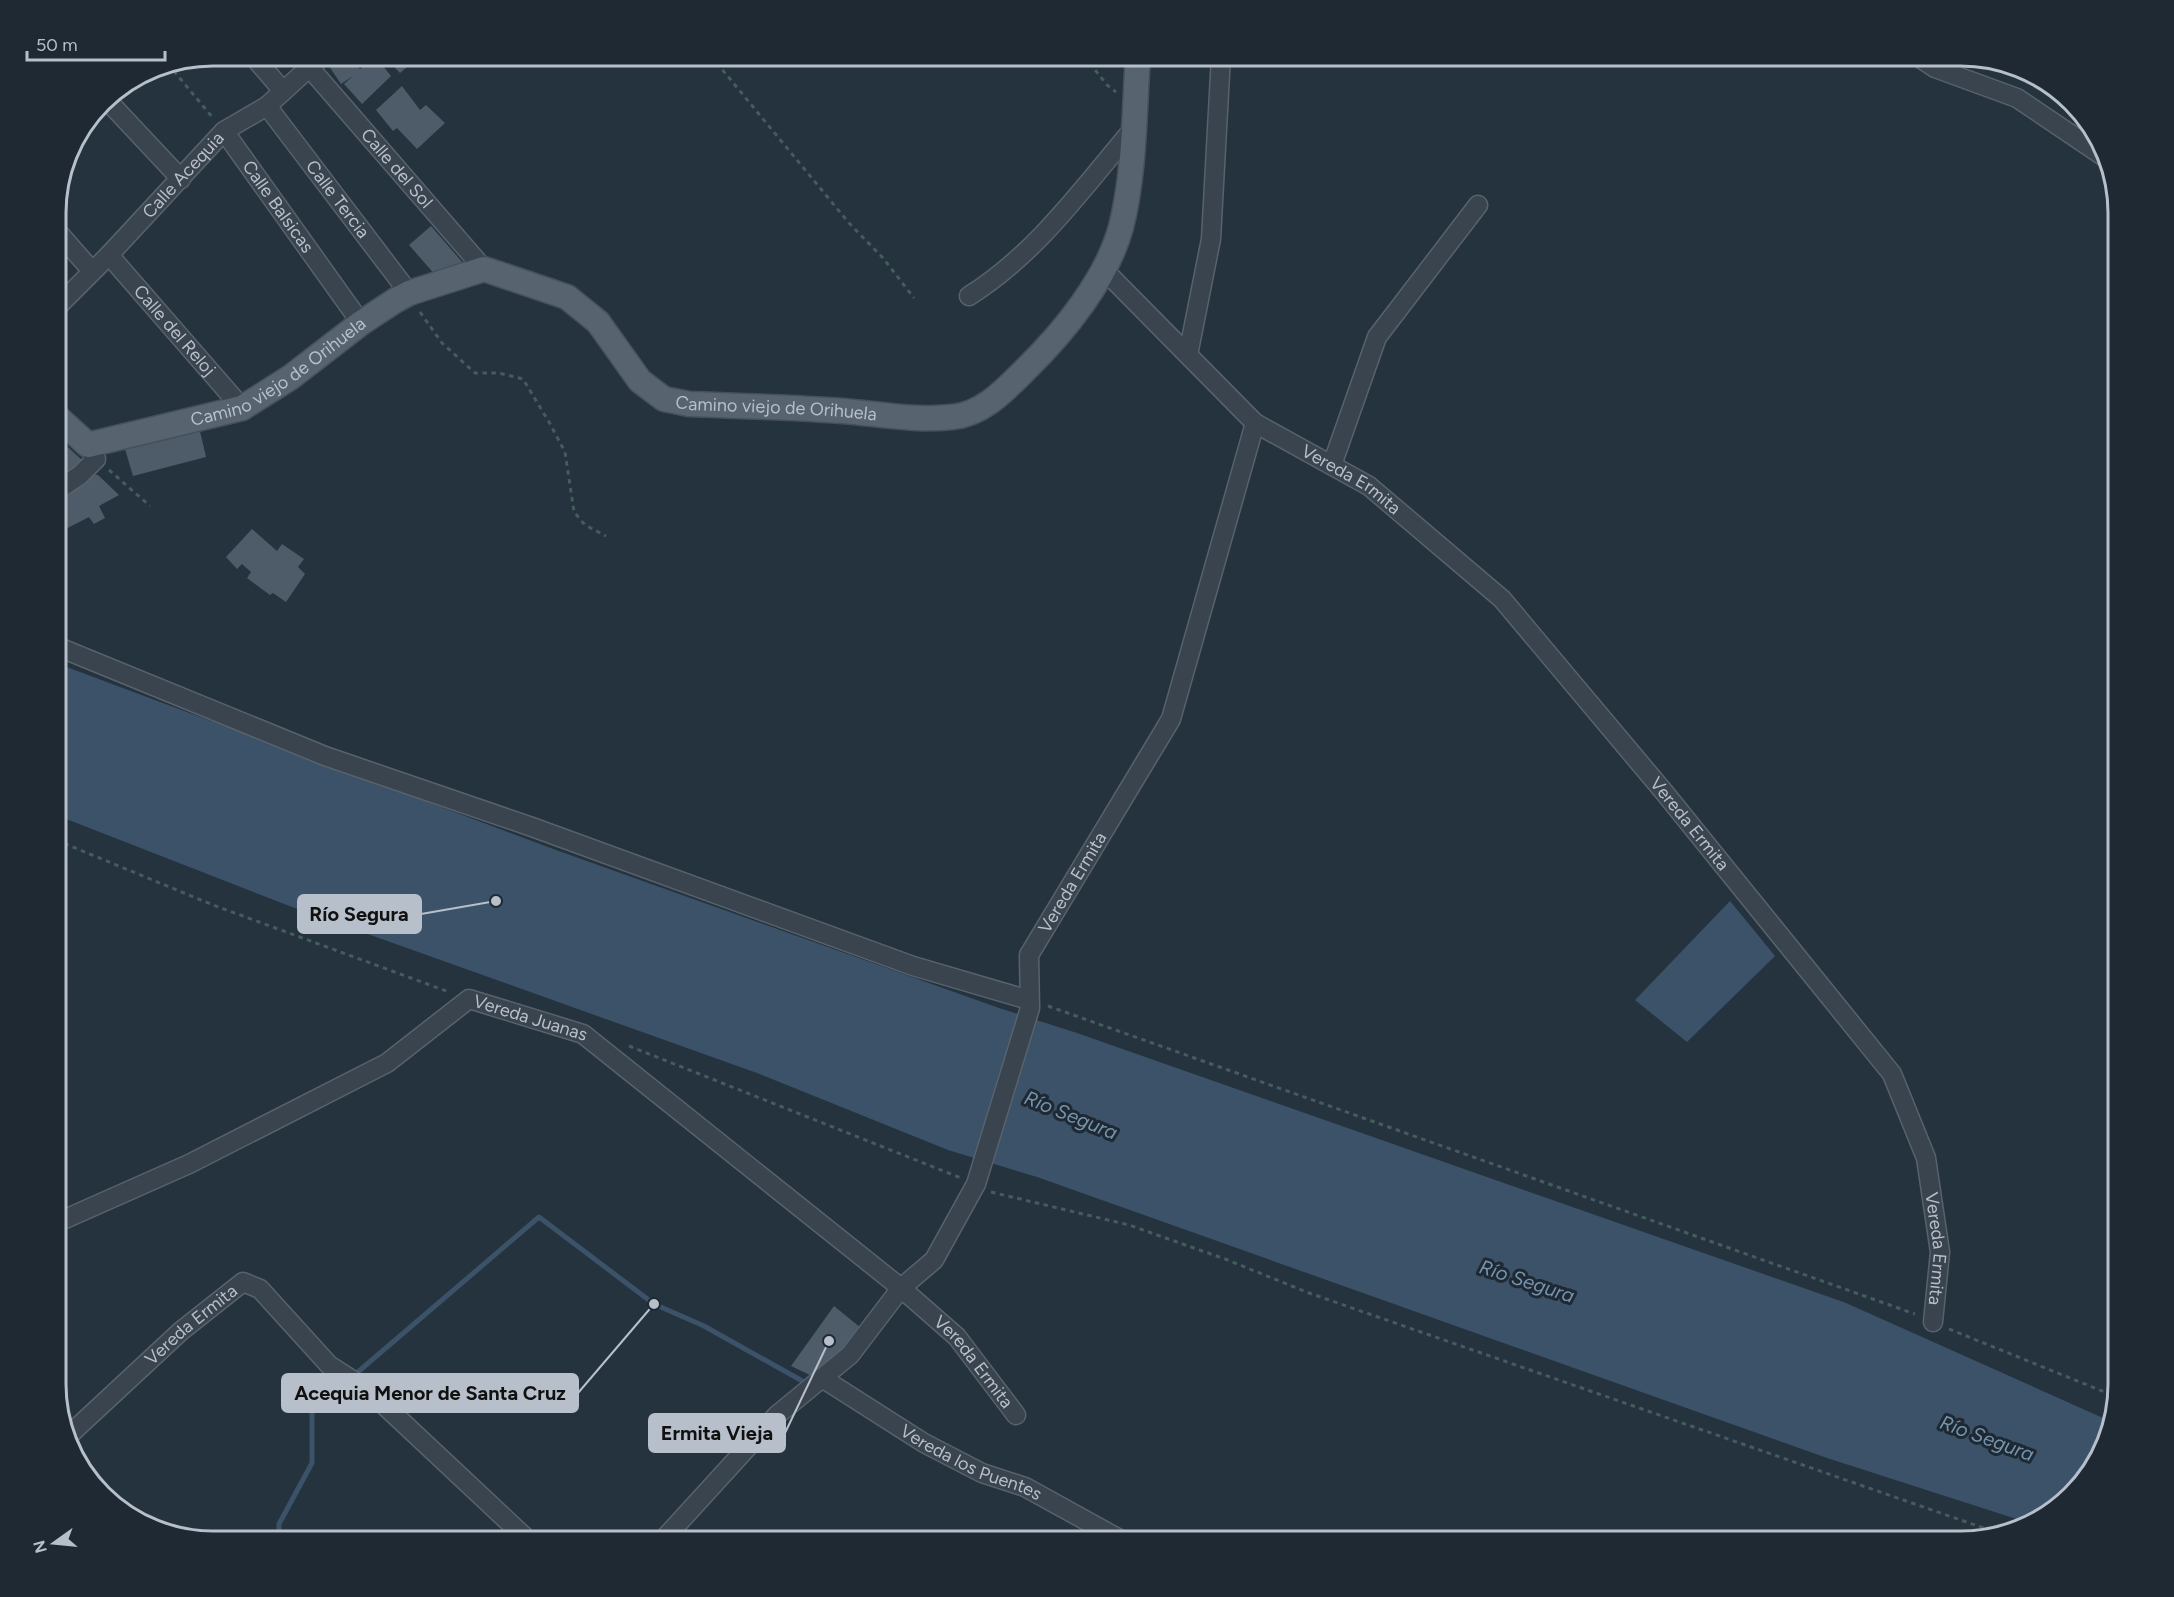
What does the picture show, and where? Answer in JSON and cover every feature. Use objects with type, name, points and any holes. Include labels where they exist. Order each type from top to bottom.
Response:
[{"type":"main road","name":"Camino viejo de Orihuela","points":[[92,452],[242,408],[291,377],[361,323],[408,294],[484,269],[567,297],[598,322],[640,381],[664,399],[689,404],[843,411],[916,418],[953,417],[978,409],[997,398],[1035,361],[1082,306],[1103,269],[1120,229],[1128,191],[1137,66]]},
{"type":"main road","points":[[66,426],[92,452]]},
{"type":"street","points":[[262,66],[283,91]]},
{"type":"street","name":"Calle Acequia","points":[[66,298],[182,179],[224,131],[267,106],[310,66]]},
{"type":"street","name":"Calle del Sol","points":[[319,66],[484,269]]},
{"type":"street","points":[[1188,355],[1210,239],[1220,66]]},
{"type":"street","points":[[1932,66],[2017,98],[2094,150]]},
{"type":"street","points":[[112,106],[182,179]]},
{"type":"street","name":"Calle Tercia","points":[[267,106],[408,294]]},
{"type":"street","points":[[969,296],[996,280],[1025,253],[1133,129]]},
{"type":"street","name":"Calle Balsicas","points":[[224,131],[361,323]]},
{"type":"street","points":[[1332,465],[1377,337],[1478,205]]},
{"type":"street","points":[[66,241],[92,271]]},
{"type":"street","name":"Calle del Reloj","points":[[109,255],[242,408]]},
{"type":"street","points":[[1103,269],[1255,423]]},
{"type":"street","name":"Vereda Ermita","points":[[672,1531],[777,1415],[850,1355],[901,1288],[934,1260],[976,1184],[1030,1004],[1029,955],[1171,719],[1255,423],[1369,486],[1502,599],[1664,792],[1892,1074],[1926,1158],[1940,1252],[1933,1322]]},
{"type":"street","points":[[66,484],[80,475],[92,452]]},
{"type":"street","points":[[66,650],[325,756],[532,827],[914,966],[1030,1004]]},
{"type":"street","name":"Vereda Juanas","points":[[66,1219],[189,1164],[387,1063],[469,999],[583,1034],[901,1288]]},
{"type":"street","name":"Vereda Ermita","points":[[74,1431],[181,1331],[243,1282],[260,1289],[329,1365],[368,1390],[517,1531]]},
{"type":"street","name":"Vereda Ermita","points":[[901,1288],[957,1337],[1016,1415]]},
{"type":"street","name":"Vereda los Puentes","points":[[822,1378],[924,1443],[982,1473],[1025,1487],[1103,1531]]},
{"type":"path","points":[[719,66],[849,223],[883,258],[915,298]]},
{"type":"path","points":[[1092,66],[1107,85],[1120,95],[1135,98]]},
{"type":"path","points":[[174,71],[224,131]]},
{"type":"path","points":[[408,294],[442,343],[475,373],[499,373],[523,379],[565,453],[574,512],[585,525],[606,536]]},
{"type":"path","points":[[92,452],[150,506]]},
{"type":"path","points":[[1030,1004],[1933,1322],[2108,1394]]},
{"type":"path","points":[[976,1184],[989,1191],[1129,1225],[1225,1259],[1320,1297],[1986,1529]]},
{"type":"water","points":[[66,667],[556,850],[999,1008],[1077,1033],[1846,1303],[2104,1418],[2100,1432],[2078,1474],[2065,1488],[2051,1501],[2018,1519],[1827,1458],[1037,1177],[948,1150],[757,1073],[292,907],[66,819]]},
{"type":"water","points":[[1730,901],[1775,956],[1687,1042],[1635,1000]]},
{"type":"building","points":[[329,66],[357,66],[360,69],[363,66],[383,66],[391,76],[362,104],[344,84],[353,76],[341,84]]},
{"type":"building","points":[[393,66],[408,66],[400,73]]},
{"type":"building","points":[[402,86],[420,110],[426,105],[445,123],[417,149],[397,128],[393,131],[376,110]]},
{"type":"building","points":[[431,226],[463,263],[437,277],[409,245]]},
{"type":"building","points":[[200,431],[206,457],[133,476],[125,449],[161,438],[162,441]]},
{"type":"building","points":[[66,445],[84,462],[66,478]]},
{"type":"building","points":[[88,473],[98,475],[119,495],[99,506],[105,518],[94,524],[89,517],[66,529],[66,489]]},
{"type":"building","points":[[252,529],[277,551],[282,544],[304,559],[298,567],[305,574],[286,602],[273,593],[270,595],[247,578],[251,572],[242,564],[237,569],[226,557]]},
{"type":"building","points":[[834,1306],[861,1328],[839,1355],[812,1376],[791,1366]]},
{"type":"waterway","points":[[359,1371],[539,1217],[654,1304],[704,1326],[806,1383]]},
{"type":"waterway","points":[[279,1531],[279,1524],[312,1463],[312,1408],[343,1385]]},
{"type":"place","name":"Río Segura","points":[[496,901]]},
{"type":"place","name":"Acequia Menor de Santa Cruz","points":[[654,1304]]},
{"type":"place","name":"Ermita Vieja","points":[[829,1341]]}]
